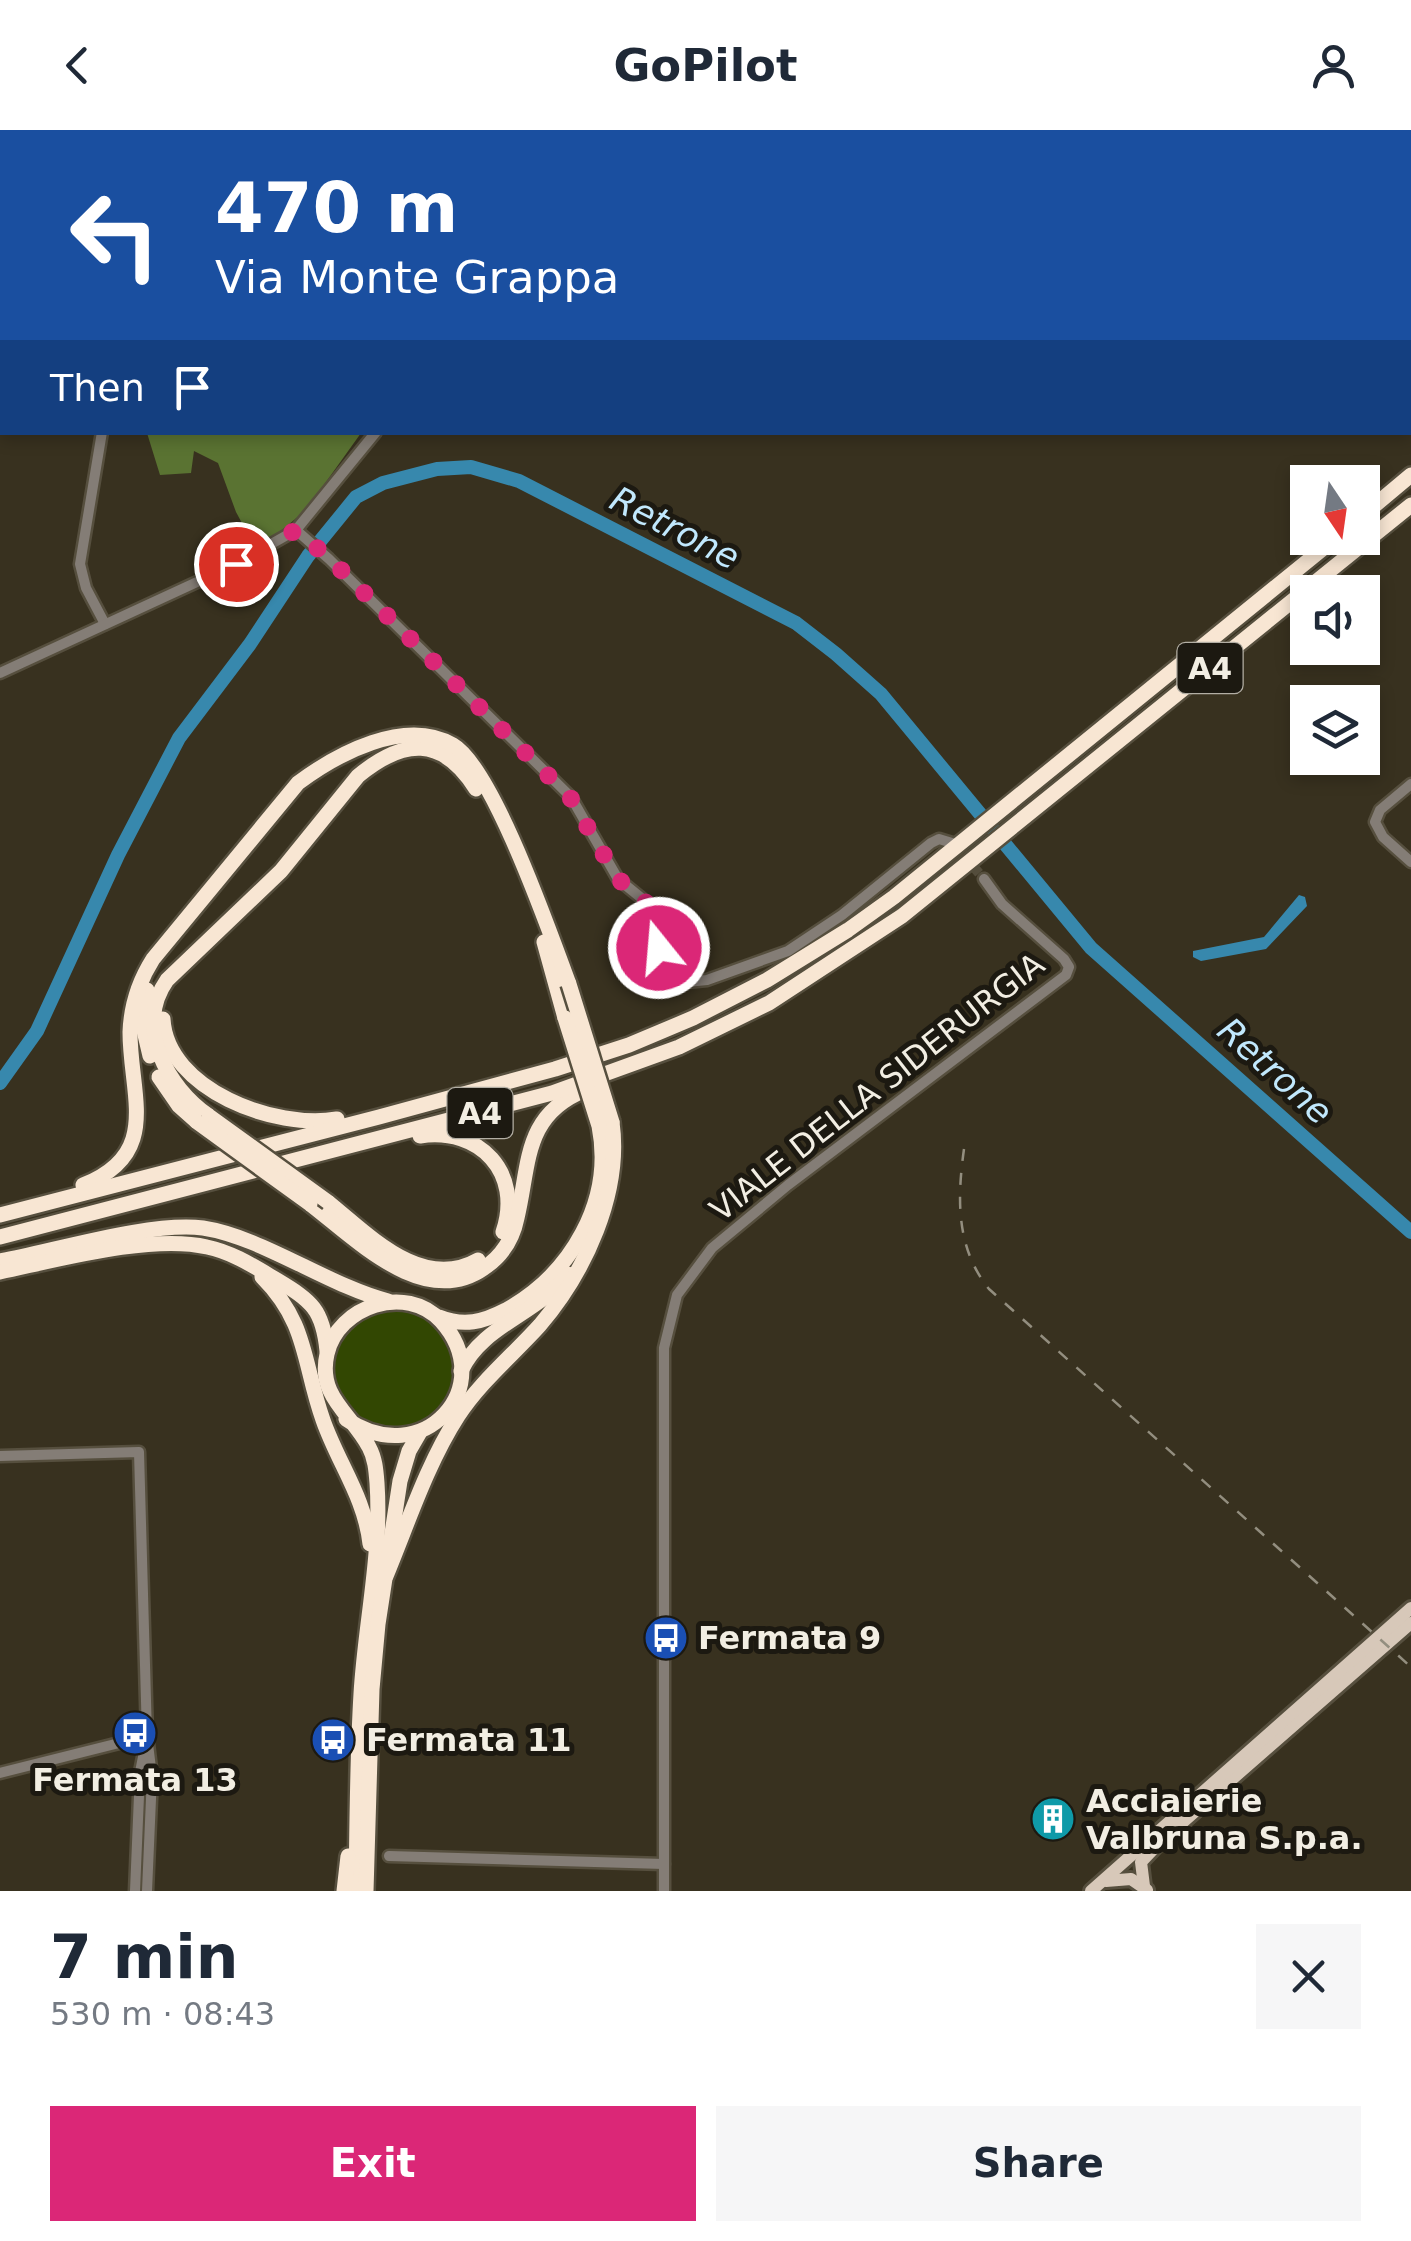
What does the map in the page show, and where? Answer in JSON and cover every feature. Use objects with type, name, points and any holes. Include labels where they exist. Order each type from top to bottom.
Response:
[{"type":"highway","points":[[1380,501],[1411,475]]},
{"type":"highway","name":"A4","points":[[0,1237],[552,1093],[661,1054],[769,1003],[862,945],[986,850],[1411,505]]},
{"type":"highway","name":"A4","points":[[0,1212],[539,1074],[664,1032],[767,980],[874,911],[1315,555]]},
{"type":"highway","points":[[0,1212],[94,1181],[111,1170],[131,1145],[138,1113],[131,1019],[144,974],[164,944],[298,784],[323,764],[402,735],[427,735],[453,745],[469,758],[528,877],[569,984],[606,1124],[595,1204],[577,1243],[559,1268],[516,1304],[481,1322],[452,1322],[422,1308],[366,1295],[203,1228],[137,1233],[0,1261]]},
{"type":"highway","points":[[380,1576],[456,1420],[550,1313],[572,1278],[611,1184],[615,1148],[606,1124],[565,1018],[540,927],[494,822],[462,769],[446,756],[408,748],[393,752],[358,776],[281,871],[160,989],[154,1025],[158,1051],[172,1081],[202,1119],[404,1272],[442,1281],[475,1274],[497,1257],[510,1238],[529,1149],[535,1134],[554,1110],[576,1094],[698,1045],[748,1019],[769,1003]]},
{"type":"highway","points":[[164,944],[146,994],[143,1032],[162,1082],[179,1106],[202,1119],[328,1202],[406,1260],[440,1270],[462,1268],[488,1252],[501,1237],[508,1211],[503,1178],[493,1160],[474,1142],[447,1134],[408,1138],[297,1167],[178,1192]]},
{"type":"highway","points":[[200,946],[168,994],[163,1022],[168,1044],[187,1071],[262,1114],[296,1122],[325,1121],[539,1074]]},
{"type":"highway","points":[[356,1891],[361,1696],[380,1576],[409,1451],[420,1432],[449,1409],[462,1371],[478,1344],[563,1280],[590,1242]]},
{"type":"highway","points":[[0,1272],[164,1244],[209,1247],[249,1264],[309,1301],[319,1313],[328,1352],[327,1385],[333,1402],[367,1443],[374,1459],[380,1576],[372,1689],[376,1891]]},
{"type":"highway","points":[[249,1264],[290,1311],[301,1335],[322,1418],[360,1498],[380,1576]]},
{"type":"highway","points":[[328,1352],[339,1329],[355,1313],[392,1302]]},
{"type":"highway","points":[[432,1314],[454,1339],[462,1371]]},
{"type":"highway","points":[[346,1419],[380,1436],[393,1438],[420,1432]]},
{"type":"highway","points":[[366,1891],[372,1736]]},
{"type":"highway","points":[[344,1891],[359,1763]]},
{"type":"main road","points":[[1095,1887],[1411,1608]]},
{"type":"main road","points":[[1146,1889],[1141,1862],[1148,1851],[1411,1623]]},
{"type":"main road","points":[[1095,1887],[1115,1878],[1131,1880],[1146,1889]]},
{"type":"street","points":[[102,435],[80,564],[86,588],[104,624]]},
{"type":"street","points":[[0,674],[301,534],[374,435]]},
{"type":"street","points":[[301,534],[570,797],[618,879],[645,901],[656,926],[667,976],[676,983],[707,980],[788,950],[842,916],[932,843],[939,839],[952,842]]},
{"type":"street","points":[[1411,784],[1377,815],[1375,822],[1383,836],[1411,862]]},
{"type":"street","name":"VIALE DELLA SIDERURGIA","points":[[664,1891],[664,1348],[677,1295],[712,1248],[788,1185],[1066,974],[1064,959],[1002,904],[984,880]]},
{"type":"street","points":[[0,1456],[139,1452],[147,1736],[152,1776],[147,1891]]},
{"type":"street","points":[[0,1773],[147,1736]]},
{"type":"street","points":[[135,1891],[140,1772],[147,1736]]},
{"type":"street","points":[[390,1856],[664,1864]]},
{"type":"green space","points":[[148,435],[360,435],[306,510],[257,551],[236,512],[218,463],[194,451],[191,473],[160,475]]},
{"type":"green space","points":[[394,1308],[417,1312],[437,1325],[450,1345],[454,1368],[450,1391],[437,1411],[417,1424],[394,1428],[371,1424],[351,1411],[338,1391],[334,1368],[338,1345],[351,1325],[371,1312]]},
{"type":"water","points":[[1299,895],[1305,897],[1307,906],[1266,949],[1201,961],[1193,957],[1193,951],[1264,937]]},
{"type":"waterway","name":"Retrone","points":[[0,1083],[37,1031],[118,855],[179,738],[250,644],[308,556],[356,497],[383,483],[437,469],[471,467],[519,481],[796,623],[836,654],[881,694],[1091,948],[1411,1232]]},
{"type":"tunnel","points":[[953,843],[984,879]]},
{"type":"railway","points":[[964,1149],[961,1222],[970,1257],[989,1289],[1411,1667]]},
{"type":"place","name":"Fermata 9","points":[[666,1638]]},
{"type":"place","name":"Fermata 13","points":[[135,1733]]},
{"type":"place","name":"Fermata 11","points":[[333,1740]]},
{"type":"place","name":"Acciaierie Valbruna S.p.a.","points":[[1053,1819]]},
{"type":"route","points":[[236,564],[296,530],[306,537],[570,797],[618,879],[645,901],[656,926],[659,948]]}]
